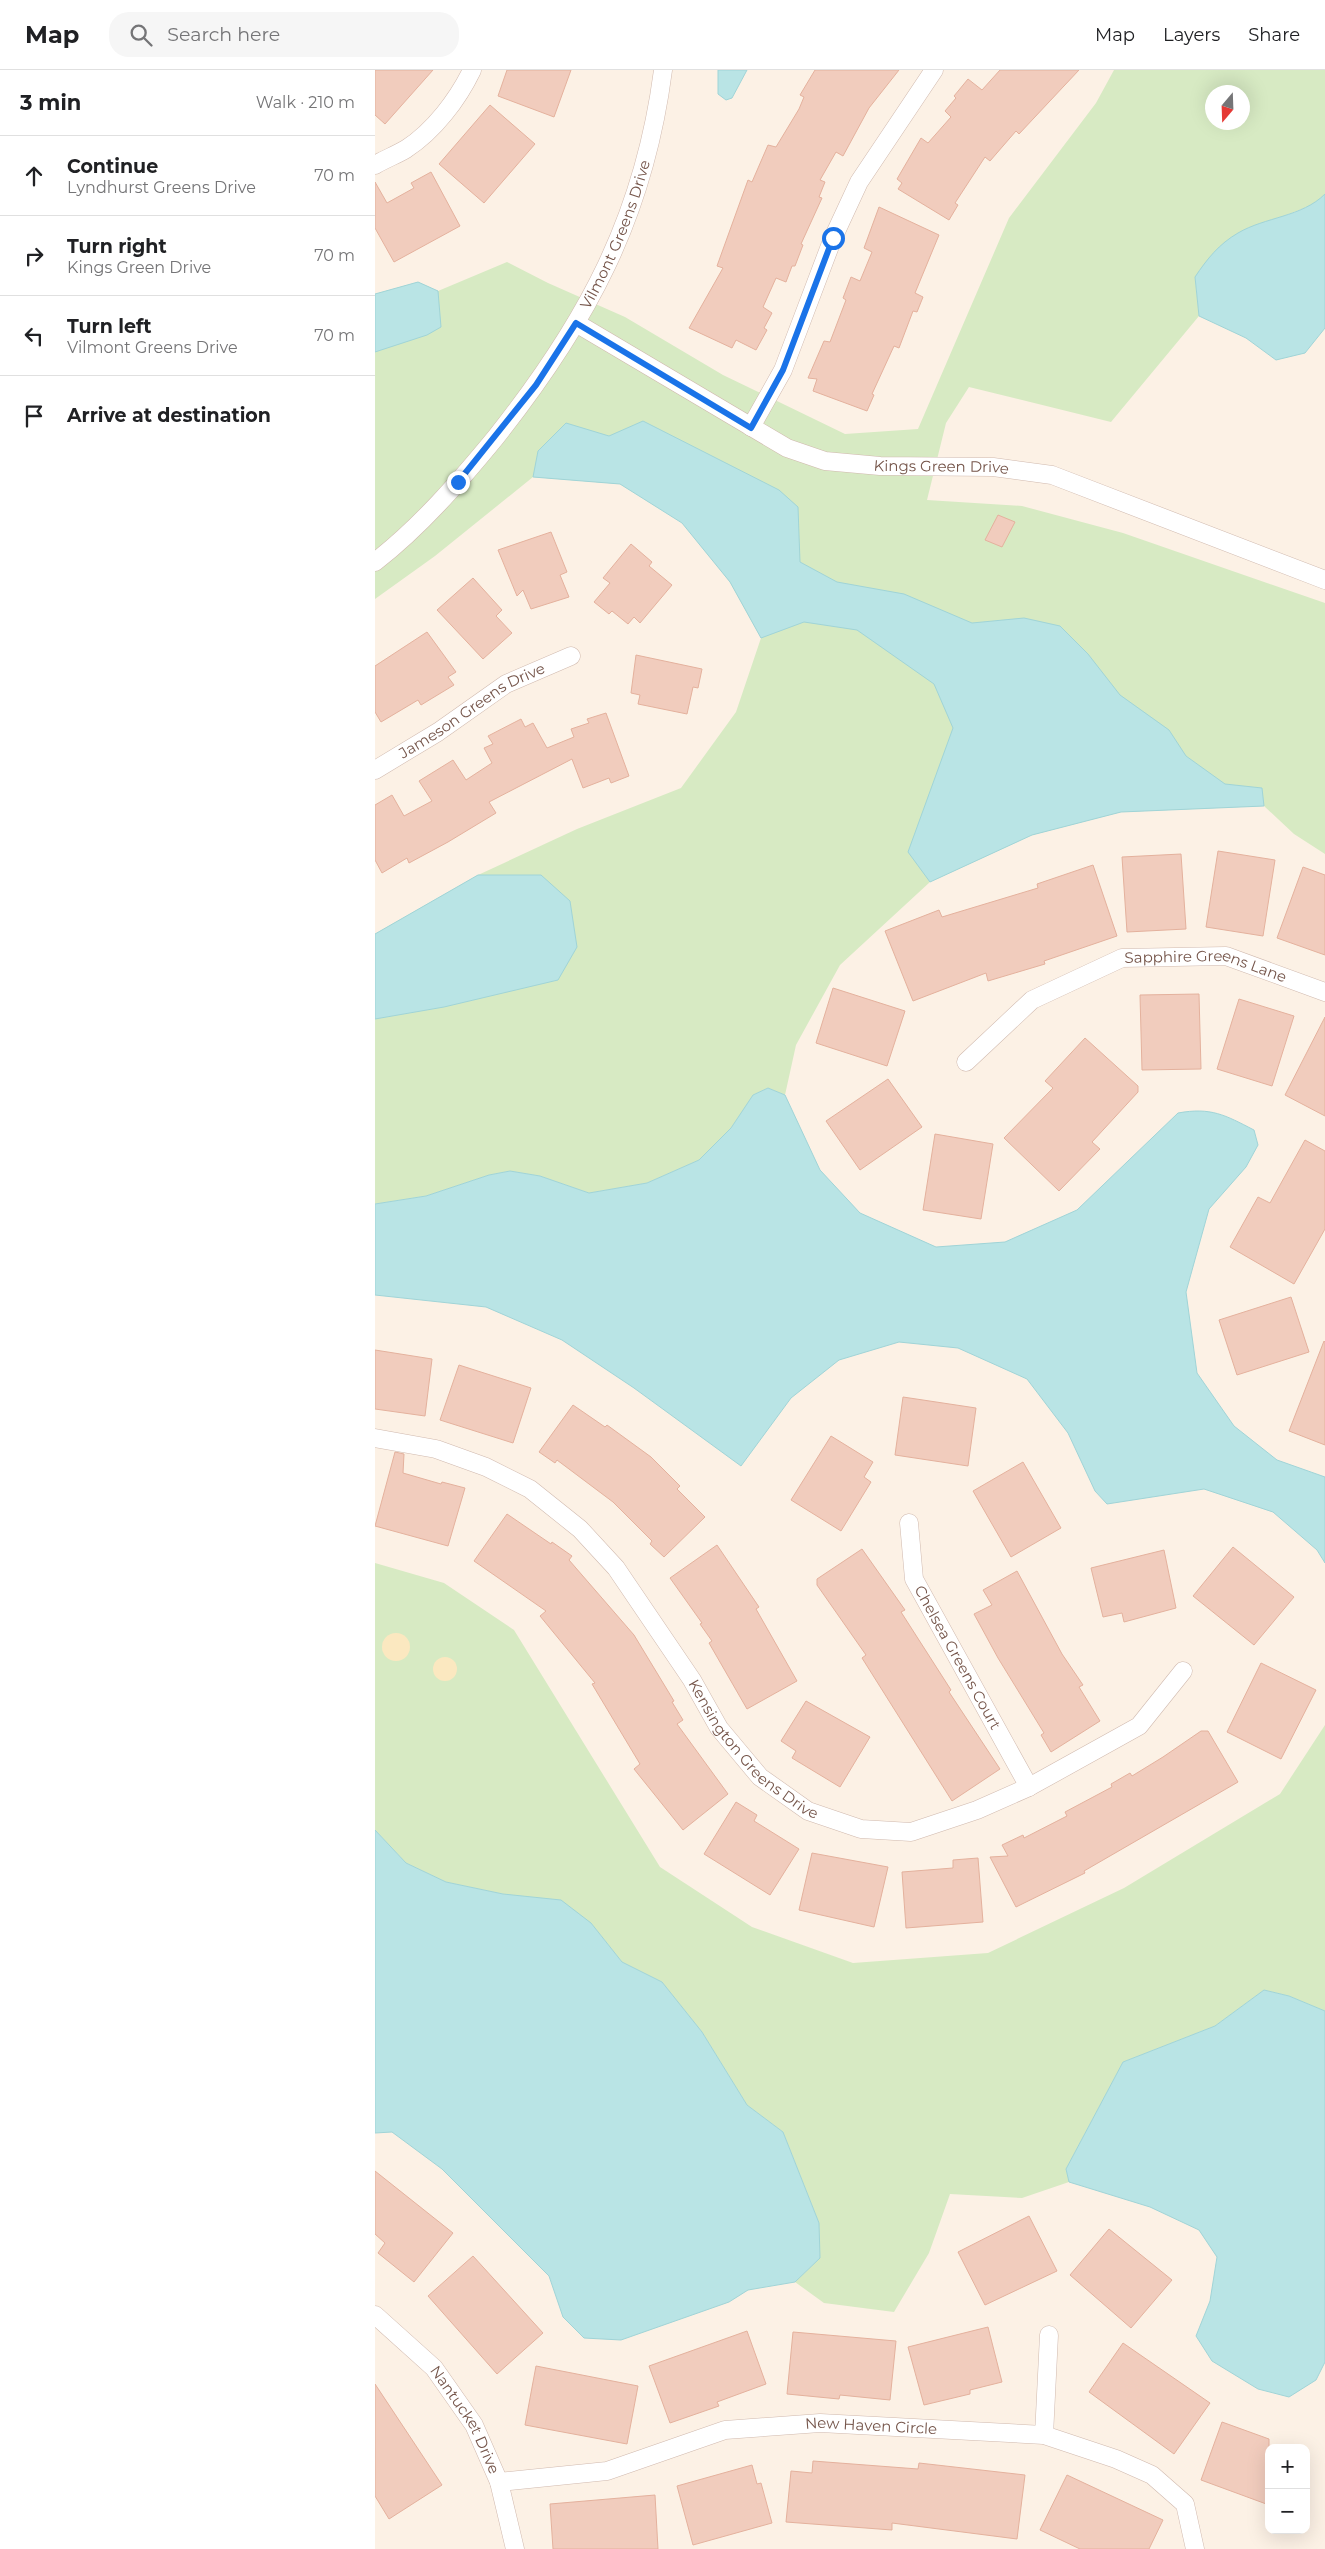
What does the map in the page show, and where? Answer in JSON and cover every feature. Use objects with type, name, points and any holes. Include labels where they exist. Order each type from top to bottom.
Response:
[{"type":"street","points":[[375,165],[407,148],[441,117],[463,88],[472,70]]},
{"type":"street","name":"Vilmont Greens Drive","points":[[375,562],[418,525],[464,475],[536,385],[576,323],[608,266],[633,206],[658,113],[663,70]]},
{"type":"street","points":[[751,428],[783,370],[833,238],[859,182],[934,70]]},
{"type":"street","name":"Kings Green Drive","points":[[576,323],[787,448],[825,461],[880,466],[993,467],[1052,475],[1325,580]]},
{"type":"street","name":"Jameson Greens Drive","points":[[375,770],[438,732],[506,684],[571,656]]},
{"type":"street","name":"Sapphire Greens Lane","points":[[966,1062],[1032,1000],[1122,958],[1226,956],[1325,992]]},
{"type":"street","name":"Kensington Greens Drive","points":[[375,1438],[436,1449],[486,1467],[530,1489],[580,1529],[616,1568],[692,1680],[719,1728],[760,1777],[808,1811],[861,1830],[911,1832],[977,1810],[1029,1787],[1139,1726],[1183,1672]]},
{"type":"street","name":"Chelsea Greens Court","points":[[909,1523],[914,1579],[1029,1787]]},
{"type":"street","name":"Nantucket Drive","points":[[375,2315],[434,2368],[474,2425],[499,2482],[515,2549]]},
{"type":"street","points":[[1044,2435],[1049,2335]]},
{"type":"street","name":"New Haven Circle","points":[[499,2482],[607,2471],[725,2430],[820,2422],[1044,2435],[1115,2459],[1152,2475],[1185,2504],[1195,2549]]},
{"type":"green space","points":[[1114,70],[1325,70],[1325,194],[1315,204],[1239,233],[1195,277],[1199,316],[1111,422],[969,387],[946,423],[927,500],[1022,506],[1123,533],[1325,603],[1325,854],[1294,834],[1264,806],[1121,812],[1032,835],[930,882],[840,965],[796,1045],[785,1095],[768,1088],[753,1095],[731,1128],[699,1160],[647,1183],[589,1193],[540,1176],[510,1171],[489,1175],[426,1196],[375,1204],[375,934],[478,875],[577,829],[681,788],[736,712],[761,638],[730,582],[683,523],[620,484],[533,477],[435,556],[375,599],[375,294],[418,282],[438,291],[507,262],[548,283],[625,317],[723,375],[845,434],[918,429],[1009,218],[1096,103]]},
{"type":"green space","points":[[375,1563],[444,1583],[514,1630],[660,1867],[752,1927],[853,1963],[988,1953],[1124,1888],[1280,1794],[1325,1725],[1325,2011],[1289,1996],[1264,1990],[1215,2026],[1123,2062],[1066,2169],[1069,2182],[1022,2198],[950,2194],[929,2253],[894,2312],[824,2303],[795,2282],[820,2258],[819,2223],[783,2132],[747,2105],[702,2032],[662,1982],[622,1962],[591,1923],[503,1894],[446,1882],[406,1863],[375,1830]]},
{"type":"sand","points":[[396,1633],[406,1637],[410,1647],[406,1657],[396,1661],[386,1657],[382,1647],[386,1637]]},
{"type":"sand","points":[[445,1657],[454,1660],[457,1669],[454,1678],[445,1681],[436,1678],[433,1669],[436,1660]]},
{"type":"water","points":[[718,70],[747,70],[732,98],[726,100],[718,94]]},
{"type":"water","points":[[1325,194],[1325,328],[1305,353],[1276,360],[1246,338],[1199,316],[1195,277],[1219,247],[1238,233],[1260,223],[1305,208]]},
{"type":"water","points":[[418,282],[438,291],[441,327],[427,335],[375,352],[375,294]]},
{"type":"water","points":[[643,421],[779,490],[798,507],[800,562],[837,582],[904,594],[972,623],[1024,618],[1060,626],[1088,654],[1120,695],[1169,730],[1186,756],[1225,784],[1262,788],[1264,806],[1121,812],[1032,835],[930,882],[908,852],[953,728],[934,684],[857,630],[804,622],[761,638],[730,582],[682,523],[620,484],[533,477],[538,451],[566,423],[609,436]]},
{"type":"water","points":[[478,875],[541,875],[570,901],[577,947],[558,980],[444,1007],[375,1019],[375,934]]},
{"type":"water","points":[[768,1088],[785,1095],[820,1170],[860,1213],[936,1247],[1005,1242],[1077,1210],[1178,1113],[1190,1111],[1209,1112],[1226,1116],[1254,1130],[1258,1145],[1246,1167],[1209,1209],[1186,1292],[1197,1373],[1234,1426],[1277,1460],[1325,1477],[1325,1563],[1317,1550],[1273,1512],[1204,1489],[1107,1504],[1095,1491],[1068,1433],[1027,1379],[958,1348],[899,1342],[839,1360],[791,1398],[741,1466],[634,1388],[562,1340],[486,1307],[375,1295],[375,1204],[426,1196],[489,1175],[510,1171],[540,1176],[589,1193],[647,1183],[699,1160],[731,1128],[753,1095]]},
{"type":"water","points":[[375,1830],[406,1863],[446,1882],[503,1894],[561,1900],[591,1923],[622,1962],[662,1982],[702,2032],[747,2105],[783,2132],[819,2223],[820,2258],[795,2282],[748,2290],[729,2302],[621,2340],[584,2338],[563,2317],[549,2276],[442,2169],[392,2132],[375,2133]]},
{"type":"water","points":[[1264,1990],[1289,1996],[1325,2011],[1325,2362],[1316,2380],[1289,2397],[1258,2389],[1212,2361],[1196,2336],[1210,2301],[1217,2257],[1199,2230],[1150,2207],[1069,2182],[1066,2169],[1123,2062],[1215,2026]]},
{"type":"building","points":[[375,70],[433,70],[385,124],[375,115]]},
{"type":"building","points":[[507,70],[571,70],[554,117],[498,96]]},
{"type":"building","points":[[815,70],[899,70],[869,108],[843,156],[836,152],[820,180],[825,182],[819,197],[822,198],[801,244],[803,245],[795,266],[792,266],[786,282],[776,278],[763,307],[772,313],[764,328],[767,330],[756,350],[736,340],[732,348],[689,328],[723,268],[717,266],[748,180],[752,182],[768,145],[776,147],[799,109],[804,97],[800,95]]},
{"type":"building","points":[[1000,70],[1079,70],[1019,134],[1016,131],[990,161],[985,157],[955,203],[958,205],[949,220],[898,189],[902,183],[897,179],[921,138],[928,143],[951,117],[945,111],[968,79],[982,90]]},
{"type":"building","points":[[490,105],[535,144],[484,203],[439,164]]},
{"type":"building","points":[[431,172],[460,226],[394,262],[375,228],[375,182],[387,203],[414,188],[411,183]]},
{"type":"building","points":[[879,207],[939,235],[915,293],[923,297],[917,312],[913,311],[899,348],[894,346],[872,394],[874,395],[867,411],[813,391],[817,379],[808,378],[824,341],[830,342],[846,300],[843,298],[851,277],[860,281],[872,252],[864,248]]},
{"type":"building","points":[[998,515],[1015,522],[1002,547],[985,540]]},
{"type":"building","points":[[551,532],[567,572],[560,575],[569,597],[531,609],[523,590],[517,596],[498,550]]},
{"type":"building","points":[[631,544],[652,562],[649,566],[672,585],[640,623],[634,617],[628,624],[612,611],[609,614],[594,602],[610,583],[603,578]]},
{"type":"building","points":[[473,578],[502,610],[496,616],[512,633],[483,659],[437,610]]},
{"type":"building","points":[[427,632],[456,672],[448,677],[454,685],[421,705],[418,700],[381,722],[375,712],[375,666]]},
{"type":"building","points":[[636,655],[702,669],[698,688],[693,687],[687,714],[638,704],[640,695],[631,693]]},
{"type":"building","points":[[606,713],[629,776],[611,783],[609,778],[583,788],[572,759],[489,802],[496,813],[448,842],[409,863],[407,858],[382,873],[375,860],[375,805],[392,795],[404,816],[432,801],[419,781],[453,760],[466,780],[492,763],[484,748],[493,744],[488,736],[521,719],[525,727],[533,723],[547,748],[574,737],[571,729],[589,723],[587,719]]},
{"type":"building","points":[[1218,851],[1275,860],[1263,936],[1206,927]]},
{"type":"building","points":[[1181,854],[1186,929],[1127,932],[1122,857]]},
{"type":"building","points":[[1093,865],[1117,936],[1044,961],[1045,964],[988,981],[986,973],[913,1001],[885,931],[939,910],[942,917],[1038,888],[1037,884]]},
{"type":"building","points":[[1303,867],[1325,875],[1325,955],[1277,938]]},
{"type":"building","points":[[833,988],[905,1011],[887,1066],[816,1043]]},
{"type":"building","points":[[1199,994],[1201,1069],[1142,1070],[1140,995]]},
{"type":"building","points":[[1239,999],[1294,1016],[1272,1086],[1217,1069]]},
{"type":"building","points":[[1325,1017],[1325,1116],[1285,1095]]},
{"type":"building","points":[[1085,1038],[1138,1086],[1138,1092],[1092,1142],[1100,1149],[1059,1191],[1004,1138],[1053,1088],[1045,1081]]},
{"type":"building","points":[[888,1079],[922,1127],[860,1170],[826,1121]]},
{"type":"building","points":[[935,1134],[993,1144],[981,1219],[923,1210]]},
{"type":"building","points":[[1305,1140],[1325,1151],[1325,1229],[1294,1284],[1230,1247],[1258,1197],[1270,1203]]},
{"type":"building","points":[[1291,1297],[1309,1352],[1237,1375],[1219,1320]]},
{"type":"building","points":[[1325,1342],[1325,1445],[1289,1431]]},
{"type":"building","points":[[375,1350],[432,1359],[425,1416],[375,1409]]},
{"type":"building","points":[[459,1365],[531,1388],[513,1443],[440,1420]]},
{"type":"building","points":[[903,1397],[976,1408],[968,1466],[895,1455]]},
{"type":"building","points":[[573,1405],[605,1427],[607,1425],[651,1457],[680,1486],[677,1489],[705,1517],[664,1557],[650,1544],[652,1541],[613,1502],[557,1460],[555,1463],[539,1452]]},
{"type":"building","points":[[831,1436],[873,1462],[864,1477],[871,1482],[841,1531],[791,1500]]},
{"type":"building","points":[[395,1452],[404,1454],[403,1473],[441,1484],[442,1482],[465,1488],[448,1546],[375,1526]]},
{"type":"building","points":[[1023,1462],[1061,1528],[1011,1557],[973,1491]]},
{"type":"building","points":[[507,1514],[572,1556],[569,1560],[634,1635],[674,1701],[672,1702],[683,1720],[677,1724],[728,1794],[683,1830],[634,1769],[640,1764],[592,1684],[595,1683],[540,1616],[546,1611],[474,1561]]},
{"type":"building","points":[[717,1545],[759,1607],[756,1609],[797,1681],[747,1709],[709,1643],[712,1641],[700,1624],[702,1623],[670,1578]]},
{"type":"building","points":[[1233,1547],[1294,1597],[1254,1645],[1193,1596]]},
{"type":"building","points":[[862,1549],[905,1610],[901,1612],[951,1690],[949,1692],[1000,1769],[952,1801],[862,1658],[866,1655],[817,1585],[817,1579]]},
{"type":"building","points":[[1164,1550],[1176,1608],[1124,1622],[1122,1613],[1103,1617],[1091,1568]]},
{"type":"building","points":[[1017,1571],[1062,1654],[1083,1685],[1079,1687],[1100,1721],[1051,1752],[1041,1735],[1044,1733],[998,1658],[974,1614],[992,1605],[983,1590]]},
{"type":"building","points":[[1261,1663],[1316,1690],[1281,1759],[1227,1732]]},
{"type":"building","points":[[806,1701],[870,1737],[840,1787],[792,1758],[796,1751],[781,1741]]},
{"type":"building","points":[[1201,1731],[1208,1731],[1238,1782],[1084,1871],[1085,1873],[1016,1907],[990,1857],[1008,1856],[1002,1845],[1023,1835],[1024,1838],[1067,1816],[1065,1812],[1112,1787],[1111,1784],[1130,1773],[1132,1776]]},
{"type":"building","points":[[736,1802],[757,1815],[754,1821],[799,1849],[770,1895],[704,1854]]},
{"type":"building","points":[[812,1853],[888,1867],[874,1927],[799,1910]]},
{"type":"building","points":[[978,1858],[983,1922],[906,1928],[902,1872],[953,1868],[953,1860]]},
{"type":"building","points":[[375,2171],[453,2233],[414,2282],[378,2253],[385,2243],[375,2234]]},
{"type":"building","points":[[1029,2216],[1057,2271],[985,2305],[958,2252]]},
{"type":"building","points":[[1109,2229],[1172,2280],[1131,2328],[1070,2275]]},
{"type":"building","points":[[473,2256],[543,2333],[497,2374],[428,2296]]},
{"type":"building","points":[[988,2327],[1002,2382],[970,2390],[970,2394],[924,2405],[908,2347]]},
{"type":"building","points":[[747,2331],[766,2384],[717,2402],[719,2406],[670,2423],[649,2366]]},
{"type":"building","points":[[793,2332],[896,2341],[890,2400],[840,2395],[839,2399],[787,2394]]},
{"type":"building","points":[[1123,2343],[1210,2403],[1174,2454],[1089,2392]]},
{"type":"building","points":[[536,2366],[638,2386],[627,2444],[525,2425]]},
{"type":"building","points":[[375,2384],[442,2485],[389,2519],[375,2496]]},
{"type":"building","points":[[1222,2422],[1269,2439],[1269,2444],[1265,2444],[1265,2504],[1201,2480]]},
{"type":"building","points":[[813,2461],[918,2469],[919,2463],[1025,2475],[1017,2539],[892,2523],[892,2530],[786,2522],[791,2471],[812,2473]]},
{"type":"building","points":[[752,2465],[757,2484],[761,2483],[772,2523],[693,2545],[677,2486]]},
{"type":"building","points":[[1067,2475],[1163,2520],[1149,2549],[1080,2549],[1040,2530]]},
{"type":"building","points":[[655,2495],[658,2549],[553,2549],[550,2504]]},
{"type":"route","points":[[458,482],[536,385],[576,323],[751,428],[783,370],[833,238]]}]
